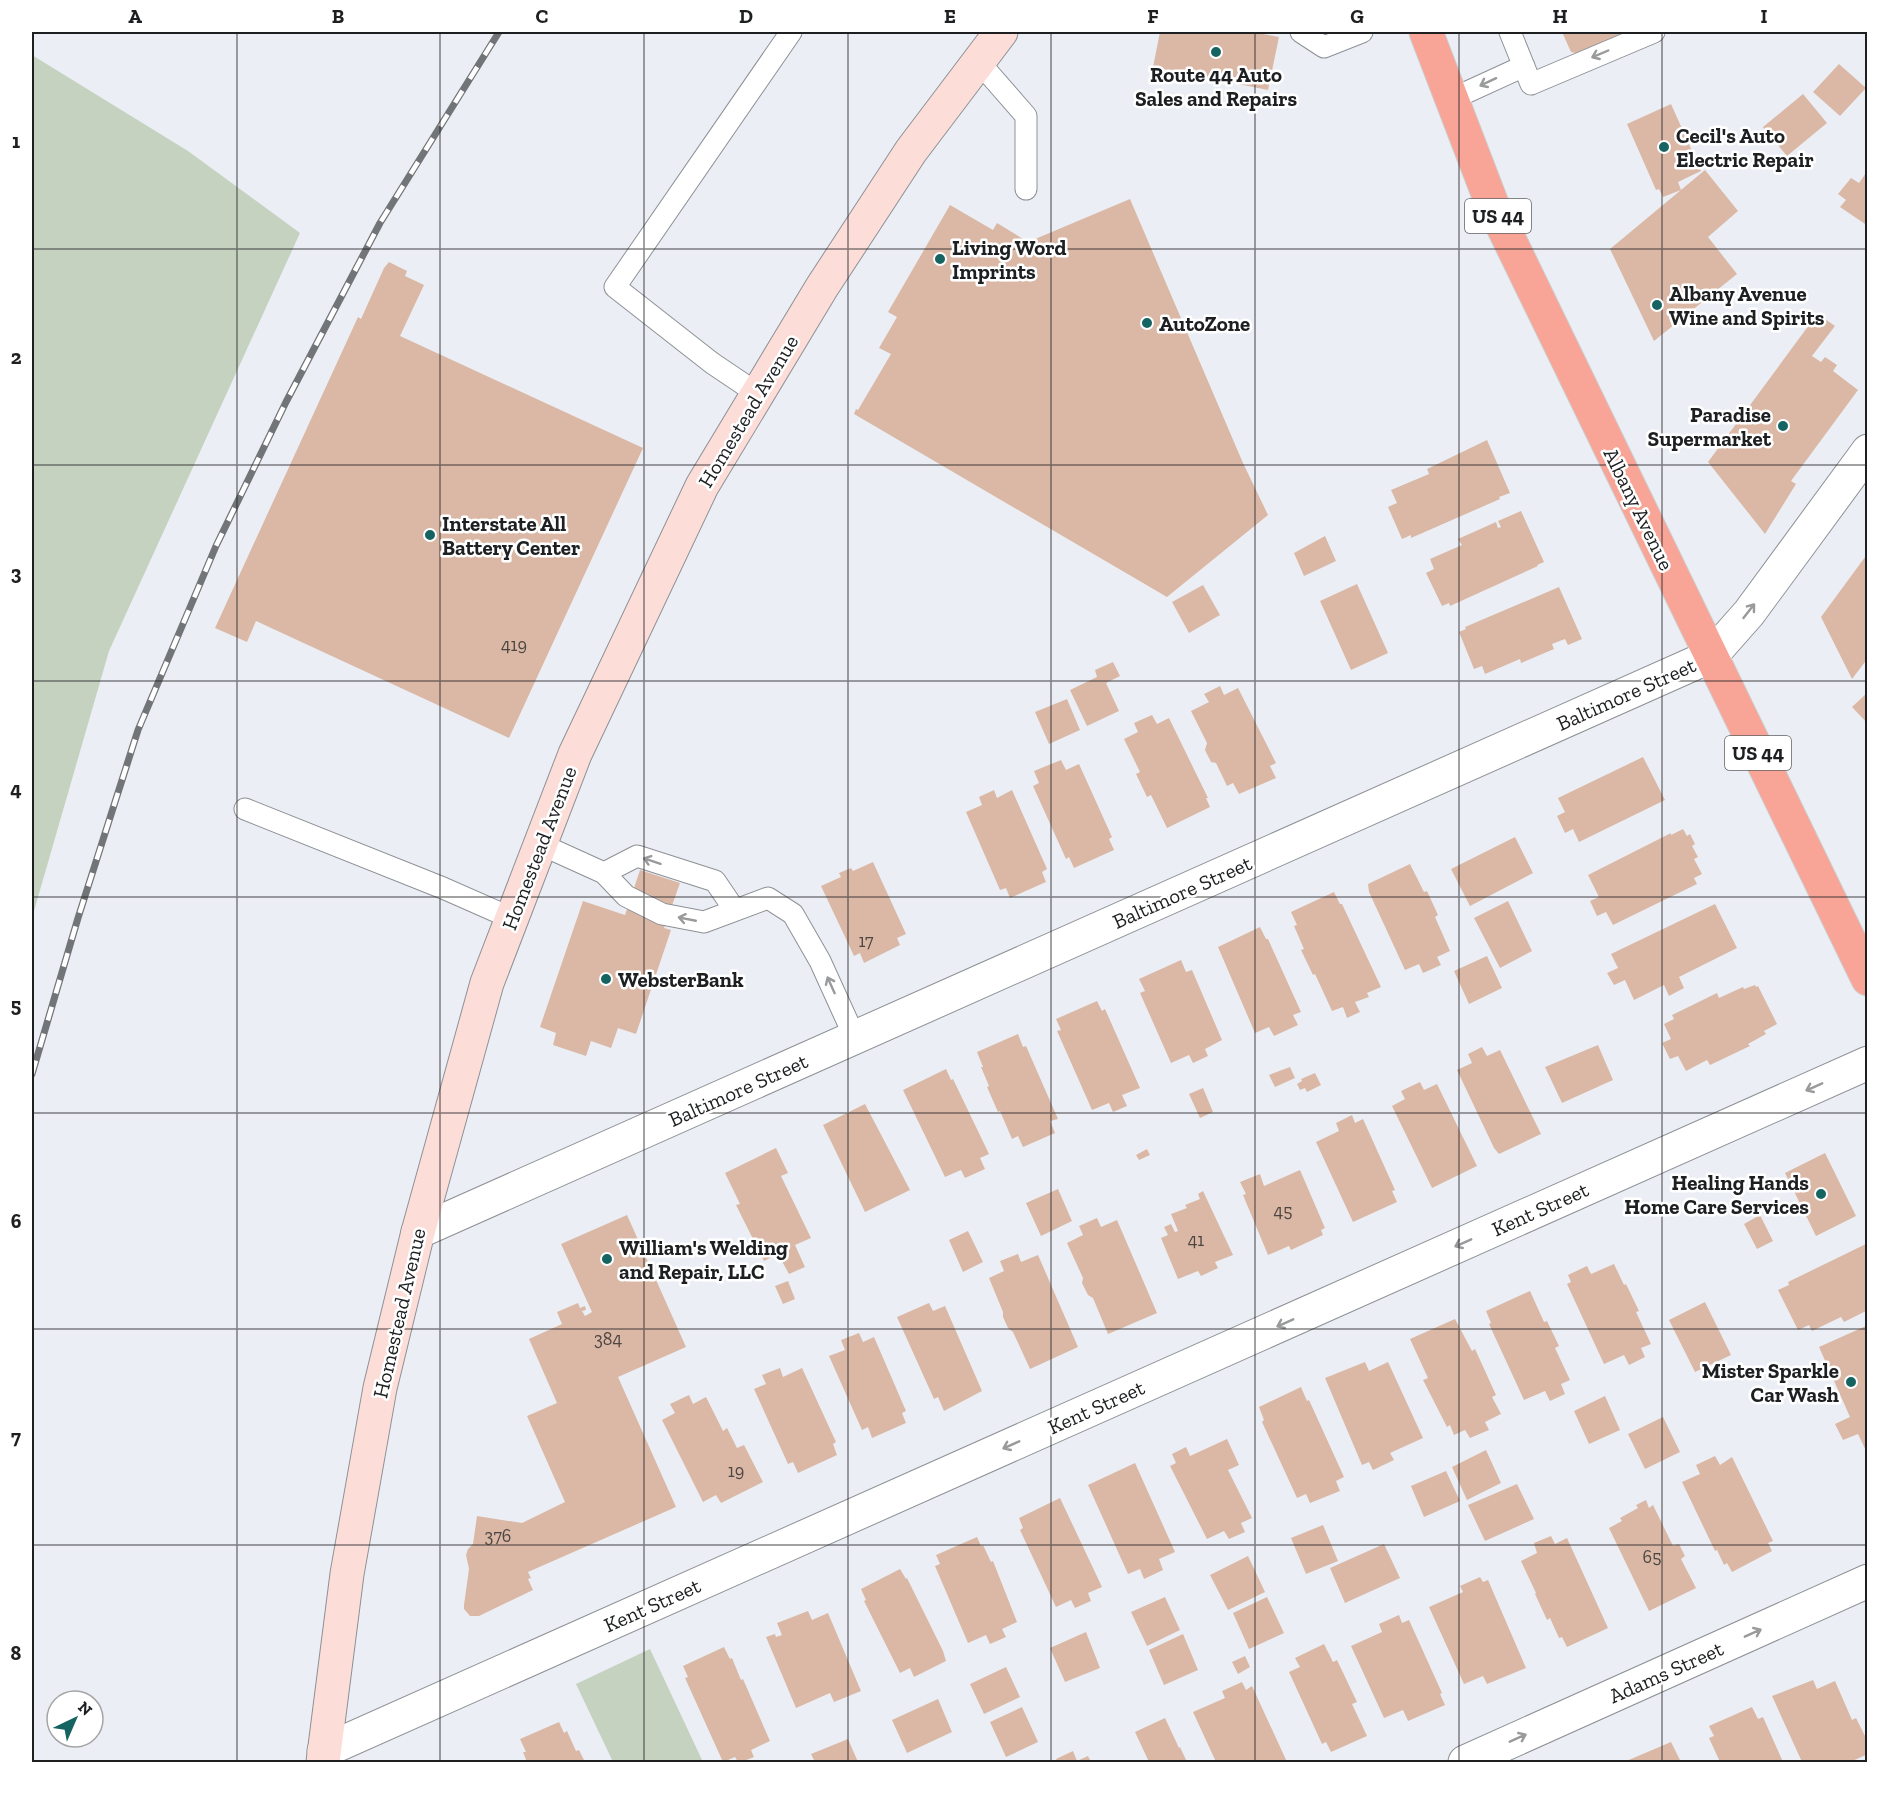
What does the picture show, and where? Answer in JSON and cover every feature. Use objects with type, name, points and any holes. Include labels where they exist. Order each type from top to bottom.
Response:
[{"type":"highway","name":"Albany Avenue","points":[[1426,32],[1492,204],[1868,979]]},
{"type":"main road","name":"Homestead Avenue","points":[[323,1757],[347,1574],[380,1388],[418,1232],[487,983],[575,754],[702,486],[822,287],[911,151],[1001,32]]},
{"type":"street","name":"Baltimore Street","points":[[418,1232],[1711,656],[1749,613],[1868,451]]},
{"type":"street","name":"Kent Street","points":[[323,1757],[1868,1063]]},
{"type":"street","name":"Adams Street","points":[[1465,1762],[1868,1581]]},
{"type":"lane","points":[[758,394],[712,363],[615,287],[791,32]]},
{"type":"lane","points":[[1301,32],[1324,47],[1362,32]]},
{"type":"lane","points":[[1510,32],[1531,84],[1654,32]]},
{"type":"lane","points":[[978,61],[1026,116],[1026,189]]},
{"type":"lane","points":[[1452,99],[1524,66]]},
{"type":"lane","points":[[245,809],[443,888],[511,918]]},
{"type":"lane","points":[[540,844],[604,873],[626,897],[662,914],[704,922],[768,898],[793,914],[820,961],[855,1038]]},
{"type":"lane","points":[[604,873],[637,856],[715,881],[734,909]]},
{"type":"green space","points":[[32,55],[188,151],[300,233],[109,651],[32,918]]},
{"type":"green space","points":[[650,1649],[703,1762],[613,1762],[576,1684]]},
{"type":"building","name":"Route 44 Auto Sales and Repairs","points":[[1160,32],[1253,32],[1279,37],[1268,90],[1153,67]]},
{"type":"building","points":[[1562,32],[1641,32],[1580,54],[1571,52]]},
{"type":"building","points":[[1839,64],[1866,88],[1840,116],[1813,92]]},
{"type":"building","points":[[1803,94],[1827,123],[1787,156],[1763,127]]},
{"type":"building","name":"Cecil's Auto Electric Repair","points":[[1671,104],[1701,171],[1678,182],[1681,190],[1663,197],[1659,189],[1656,190],[1627,124]]},
{"type":"building","points":[[1705,170],[1738,211],[1708,237],[1737,274],[1654,341],[1610,249]]},
{"type":"building","points":[[1868,170],[1868,226],[1840,207],[1846,200],[1838,194],[1851,178],[1859,183]]},
{"type":"building","points":[[1130,199],[1243,463],[1268,515],[1167,597],[854,414],[891,354],[879,348],[897,317],[888,312],[950,205],[993,230],[997,223],[1028,242]]},
{"type":"building","name":"Interstate All Battery Center","points":[[389,262],[407,271],[405,276],[424,285],[400,336],[643,448],[509,738],[256,621],[247,642],[215,628],[358,317],[361,319],[384,268]]},
{"type":"building","name":"Paradise Supermarket","points":[[1825,319],[1835,326],[1812,356],[1821,362],[1825,357],[1837,365],[1833,371],[1858,390],[1791,481],[1796,484],[1765,534],[1708,462],[1812,321],[1819,326]]},
{"type":"building","points":[[1487,440],[1510,493],[1411,538],[1411,535],[1402,539],[1388,507],[1397,503],[1391,490],[1429,474],[1427,469]]},
{"type":"building","points":[[1521,511],[1544,562],[1450,606],[1449,603],[1442,606],[1426,573],[1434,569],[1430,559],[1462,545],[1458,539],[1496,522],[1498,528],[1501,527],[1498,521]]},
{"type":"building","points":[[1325,536],[1336,561],[1304,576],[1294,553]]},
{"type":"building","points":[[1868,553],[1868,658],[1852,679],[1821,617]]},
{"type":"building","points":[[1357,584],[1388,653],[1351,670],[1320,601]]},
{"type":"building","points":[[1203,585],[1220,615],[1189,633],[1172,602]]},
{"type":"building","points":[[1559,587],[1582,639],[1568,645],[1565,639],[1552,644],[1554,649],[1521,663],[1520,659],[1485,674],[1482,666],[1474,669],[1459,632],[1466,629],[1465,627]]},
{"type":"building","points":[[1113,662],[1120,676],[1106,683],[1119,711],[1087,726],[1070,690],[1097,677],[1095,670]]},
{"type":"building","points":[[1220,686],[1224,695],[1238,688],[1276,763],[1270,766],[1276,778],[1239,794],[1233,783],[1227,786],[1216,763],[1211,762],[1205,750],[1207,743],[1191,711],[1209,702],[1204,694]]},
{"type":"building","points":[[1868,692],[1868,724],[1852,707]]},
{"type":"building","points":[[1067,699],[1080,730],[1049,744],[1035,712]]},
{"type":"building","points":[[1152,715],[1157,724],[1169,718],[1208,798],[1206,798],[1210,807],[1167,828],[1151,795],[1147,797],[1136,774],[1140,772],[1124,739],[1138,732],[1134,723]]},
{"type":"building","points":[[1643,757],[1665,800],[1579,842],[1573,829],[1565,833],[1557,816],[1565,812],[1558,798]]},
{"type":"building","points":[[1061,760],[1066,770],[1079,764],[1112,837],[1109,839],[1114,850],[1074,868],[1069,857],[1066,859],[1033,786],[1039,783],[1034,771]]},
{"type":"building","points":[[994,790],[997,798],[1012,790],[1047,869],[1042,872],[1046,882],[1010,898],[1006,888],[1000,890],[966,812],[982,805],[979,797]]},
{"type":"building","points":[[1683,829],[1687,836],[1690,834],[1695,844],[1692,846],[1698,857],[1694,859],[1702,874],[1694,878],[1697,884],[1613,925],[1606,912],[1597,916],[1590,901],[1599,897],[1588,875]]},
{"type":"building","points":[[1515,837],[1533,873],[1470,906],[1451,869]]},
{"type":"building","points":[[873,862],[906,934],[897,938],[900,945],[864,963],[860,953],[854,956],[821,886],[841,877],[839,873],[851,868],[853,871]]},
{"type":"building","points":[[1410,864],[1424,892],[1427,891],[1438,915],[1435,917],[1450,951],[1437,957],[1441,965],[1423,973],[1419,964],[1405,970],[1369,892],[1368,884]]},
{"type":"building","name":"WebsterBank","points":[[640,870],[680,883],[664,928],[671,930],[636,1034],[618,1028],[611,1048],[591,1041],[586,1056],[553,1045],[556,1033],[540,1027],[583,901],[625,915]]},
{"type":"building","points":[[1334,892],[1342,904],[1381,987],[1367,993],[1369,997],[1355,1002],[1360,1012],[1347,1018],[1343,1007],[1332,1011],[1301,950],[1304,949],[1294,926],[1297,925],[1291,912]]},
{"type":"building","points":[[1508,901],[1532,951],[1500,968],[1474,918]]},
{"type":"building","points":[[1715,904],[1737,948],[1679,977],[1684,988],[1669,996],[1664,985],[1634,1000],[1625,980],[1614,985],[1607,973],[1618,968],[1611,954]]},
{"type":"building","points":[[1260,927],[1268,939],[1301,1012],[1293,1015],[1298,1025],[1274,1036],[1269,1027],[1255,1033],[1218,947]]},
{"type":"building","points":[[1487,956],[1502,988],[1469,1004],[1454,971]]},
{"type":"building","points":[[1181,960],[1186,972],[1192,970],[1222,1040],[1205,1049],[1208,1056],[1193,1063],[1189,1055],[1171,1063],[1140,993],[1145,991],[1139,979]]},
{"type":"building","points":[[1758,986],[1777,1024],[1764,1031],[1766,1034],[1748,1044],[1750,1046],[1710,1065],[1707,1060],[1686,1071],[1678,1056],[1670,1059],[1662,1043],[1671,1039],[1664,1024],[1674,1019],[1672,1015],[1717,993],[1719,998],[1743,987],[1744,989]]},
{"type":"building","points":[[1097,1001],[1102,1011],[1105,1009],[1140,1088],[1122,1095],[1127,1106],[1113,1112],[1109,1103],[1092,1110],[1057,1031],[1061,1030],[1056,1019]]},
{"type":"building","points":[[1018,1034],[1023,1047],[1026,1046],[1058,1119],[1050,1121],[1055,1133],[1023,1147],[1018,1136],[1012,1139],[1000,1111],[998,1112],[987,1087],[989,1086],[977,1052]]},
{"type":"building","points":[[1598,1045],[1613,1080],[1562,1103],[1545,1067]]},
{"type":"building","points":[[1482,1047],[1487,1056],[1500,1050],[1541,1134],[1499,1154],[1457,1070],[1472,1063],[1468,1054]]},
{"type":"building","points":[[1290,1067],[1295,1078],[1275,1087],[1269,1075]]},
{"type":"building","points":[[946,1069],[989,1154],[980,1158],[985,1169],[965,1178],[961,1170],[945,1177],[903,1090]]},
{"type":"building","points":[[1315,1073],[1321,1085],[1307,1092],[1305,1088],[1300,1090],[1297,1084],[1302,1081],[1301,1079]]},
{"type":"building","points":[[1420,1082],[1424,1090],[1437,1084],[1477,1166],[1432,1188],[1392,1106],[1405,1099],[1401,1091]]},
{"type":"building","points":[[1203,1088],[1213,1112],[1200,1118],[1189,1094]]},
{"type":"building","points":[[865,1104],[910,1190],[865,1212],[823,1125]]},
{"type":"building","points":[[1352,1115],[1355,1123],[1363,1119],[1395,1190],[1392,1191],[1397,1202],[1353,1222],[1316,1142],[1339,1131],[1336,1123]]},
{"type":"building","points":[[776,1148],[788,1173],[781,1176],[811,1238],[795,1245],[805,1267],[789,1274],[778,1254],[764,1261],[736,1205],[740,1204],[725,1173]]},
{"type":"building","points":[[1147,1149],[1150,1155],[1139,1160],[1136,1155]]},
{"type":"building","name":"Healing Hands Home Care Services","points":[[1825,1153],[1856,1216],[1816,1236],[1785,1173]]},
{"type":"building","points":[[1300,1170],[1325,1228],[1321,1230],[1323,1235],[1291,1250],[1289,1246],[1268,1255],[1243,1195],[1246,1194],[1240,1182],[1260,1174],[1264,1186]]},
{"type":"building","points":[[1058,1189],[1072,1221],[1041,1236],[1026,1203]]},
{"type":"building","points":[[1203,1191],[1233,1255],[1215,1262],[1218,1268],[1201,1276],[1198,1271],[1178,1279],[1161,1238],[1168,1235],[1164,1227],[1171,1224],[1175,1232],[1178,1231],[1171,1214],[1187,1208],[1185,1205],[1200,1199],[1198,1194]]},
{"type":"building","points":[[627,1215],[686,1347],[618,1377],[676,1507],[528,1572],[531,1578],[528,1579],[533,1590],[479,1616],[470,1616],[464,1609],[469,1569],[466,1555],[473,1544],[477,1516],[522,1523],[565,1502],[527,1416],[557,1403],[529,1339],[562,1324],[557,1312],[578,1303],[580,1308],[585,1306],[586,1310],[582,1311],[585,1316],[592,1312],[561,1244]]},
{"type":"building","points":[[1760,1215],[1773,1241],[1757,1249],[1744,1224]]},
{"type":"building","points":[[1097,1218],[1101,1227],[1117,1220],[1157,1313],[1108,1334],[1093,1298],[1088,1295],[1082,1283],[1083,1278],[1067,1243],[1083,1235],[1079,1226]]},
{"type":"building","points":[[968,1231],[983,1262],[963,1272],[949,1240]]},
{"type":"building","points":[[1868,1243],[1868,1310],[1844,1322],[1841,1317],[1812,1331],[1809,1325],[1798,1330],[1778,1290],[1789,1285],[1788,1282]]},
{"type":"building","points":[[1018,1254],[1021,1262],[1038,1255],[1078,1347],[1030,1369],[1013,1332],[1008,1328],[1003,1317],[989,1278],[1004,1271],[1000,1261]]},
{"type":"building","points":[[1614,1264],[1639,1311],[1636,1312],[1651,1344],[1641,1348],[1645,1357],[1629,1365],[1624,1355],[1604,1364],[1567,1284],[1571,1282],[1568,1275],[1587,1266],[1591,1274]]},
{"type":"building","points":[[788,1281],[795,1299],[783,1304],[775,1286]]},
{"type":"building","points":[[1530,1291],[1544,1322],[1547,1321],[1559,1346],[1555,1348],[1570,1380],[1561,1384],[1565,1394],[1550,1401],[1545,1391],[1524,1400],[1489,1324],[1491,1323],[1486,1311]]},
{"type":"building","points":[[1705,1302],[1731,1355],[1695,1372],[1669,1320]]},
{"type":"building","points":[[929,1303],[933,1311],[945,1306],[982,1391],[944,1411],[938,1397],[934,1399],[897,1317]]},
{"type":"building","points":[[1455,1319],[1472,1351],[1475,1349],[1496,1395],[1492,1397],[1501,1414],[1485,1422],[1489,1430],[1470,1438],[1465,1430],[1454,1435],[1450,1425],[1447,1427],[1423,1380],[1428,1378],[1410,1339]]},
{"type":"building","name":"Mister Sparkle Car Wash","points":[[1868,1325],[1868,1455],[1858,1434],[1843,1440],[1835,1424],[1850,1417],[1819,1347]]},
{"type":"building","points":[[859,1333],[863,1342],[874,1337],[906,1411],[902,1413],[906,1423],[872,1438],[868,1427],[862,1430],[829,1356],[845,1350],[841,1340]]},
{"type":"building","points":[[1365,1362],[1369,1371],[1388,1362],[1423,1438],[1390,1453],[1394,1460],[1373,1470],[1369,1462],[1362,1465],[1325,1378]]},
{"type":"building","points":[[780,1368],[783,1377],[802,1368],[836,1442],[833,1444],[837,1455],[798,1473],[793,1462],[788,1464],[754,1389],[766,1384],[762,1375]]},
{"type":"building","points":[[1301,1387],[1344,1477],[1336,1481],[1340,1491],[1310,1503],[1306,1494],[1297,1498],[1262,1422],[1264,1420],[1259,1407]]},
{"type":"building","points":[[689,1395],[693,1404],[706,1397],[723,1431],[727,1428],[737,1448],[744,1445],[763,1482],[721,1503],[716,1495],[703,1502],[662,1420],[675,1413],[670,1404]]},
{"type":"building","points":[[1605,1396],[1620,1430],[1589,1444],[1574,1411]]},
{"type":"building","points":[[1663,1417],[1680,1452],[1645,1469],[1628,1434]]},
{"type":"building","points":[[1227,1439],[1239,1465],[1228,1470],[1252,1518],[1241,1523],[1245,1532],[1229,1539],[1224,1531],[1207,1539],[1170,1466],[1176,1463],[1172,1454],[1186,1447],[1190,1456]]},
{"type":"building","points":[[1486,1450],[1501,1483],[1467,1500],[1452,1467]]},
{"type":"building","points":[[1715,1456],[1720,1465],[1732,1457],[1773,1541],[1768,1543],[1772,1551],[1732,1572],[1727,1563],[1724,1565],[1717,1550],[1715,1551],[1682,1482],[1700,1474],[1696,1465]]},
{"type":"building","points":[[1135,1463],[1175,1552],[1159,1559],[1163,1570],[1144,1579],[1140,1569],[1128,1574],[1088,1485]]},
{"type":"building","points":[[1446,1471],[1460,1501],[1424,1517],[1411,1486]]},
{"type":"building","points":[[1517,1484],[1534,1519],[1485,1541],[1468,1505]]},
{"type":"building","points":[[1060,1498],[1102,1587],[1088,1593],[1091,1601],[1075,1608],[1071,1600],[1056,1607],[1020,1530],[1023,1528],[1019,1518]]},
{"type":"building","points":[[1646,1500],[1649,1508],[1653,1505],[1673,1546],[1679,1544],[1685,1556],[1681,1559],[1696,1588],[1649,1611],[1609,1528],[1622,1521],[1620,1518],[1638,1508],[1636,1505]]},
{"type":"building","points":[[1323,1525],[1338,1561],[1306,1574],[1291,1538]]},
{"type":"building","points":[[1551,1536],[1555,1544],[1567,1538],[1608,1628],[1567,1647],[1562,1637],[1559,1638],[1550,1618],[1547,1620],[1521,1561],[1537,1553],[1534,1543]]},
{"type":"building","points":[[977,1537],[991,1562],[993,1561],[1017,1622],[1002,1629],[1006,1637],[990,1644],[986,1635],[968,1643],[935,1566],[940,1564],[936,1555]]},
{"type":"building","points":[[1384,1544],[1400,1578],[1345,1603],[1330,1568]]},
{"type":"building","points":[[1248,1556],[1265,1592],[1228,1610],[1210,1575]]},
{"type":"building","points":[[900,1569],[907,1578],[946,1661],[914,1677],[910,1668],[900,1673],[864,1601],[866,1600],[861,1589]]},
{"type":"building","points":[[1480,1577],[1483,1582],[1488,1580],[1526,1668],[1487,1684],[1483,1676],[1464,1684],[1429,1607],[1463,1592],[1460,1586]]},
{"type":"building","points":[[1165,1597],[1180,1630],[1147,1646],[1131,1612]]},
{"type":"building","points":[[1267,1597],[1284,1633],[1249,1649],[1233,1613]]},
{"type":"building","points":[[808,1611],[812,1620],[828,1613],[861,1691],[834,1702],[830,1693],[796,1708],[766,1637],[775,1634],[776,1637],[782,1635],[777,1623]]},
{"type":"building","points":[[1399,1615],[1402,1623],[1409,1620],[1442,1693],[1440,1694],[1445,1705],[1408,1721],[1403,1710],[1384,1718],[1351,1646],[1382,1632],[1379,1624]]},
{"type":"building","points":[[1086,1632],[1100,1668],[1065,1682],[1050,1648]]},
{"type":"building","points":[[1183,1634],[1198,1670],[1164,1685],[1149,1650]]},
{"type":"building","points":[[1324,1644],[1333,1662],[1337,1660],[1357,1702],[1352,1704],[1367,1736],[1331,1752],[1326,1742],[1322,1744],[1289,1672],[1300,1667],[1295,1658]]},
{"type":"building","points":[[724,1647],[730,1659],[732,1658],[741,1680],[743,1679],[770,1741],[751,1750],[754,1757],[741,1762],[738,1762],[735,1757],[723,1762],[685,1678],[688,1677],[683,1666]]},
{"type":"building","points":[[1245,1656],[1250,1667],[1238,1674],[1232,1662]]},
{"type":"building","points":[[1006,1667],[1020,1697],[984,1714],[970,1684]]},
{"type":"building","points":[[1813,1680],[1817,1689],[1835,1681],[1852,1720],[1856,1718],[1868,1742],[1868,1754],[1850,1762],[1802,1762],[1772,1696]]},
{"type":"building","points":[[1242,1682],[1246,1690],[1252,1686],[1287,1762],[1216,1762],[1193,1712],[1225,1698],[1222,1691]]},
{"type":"building","points":[[938,1699],[952,1732],[907,1753],[892,1720]]},
{"type":"building","points":[[1022,1707],[1038,1742],[1006,1757],[990,1722]]},
{"type":"building","points":[[1752,1707],[1758,1719],[1763,1717],[1783,1762],[1720,1762],[1709,1738],[1714,1736],[1709,1726]]},
{"type":"building","points":[[1165,1718],[1187,1762],[1149,1762],[1135,1732]]},
{"type":"building","points":[[559,1722],[564,1733],[567,1731],[576,1751],[579,1750],[585,1762],[527,1762],[523,1752],[526,1752],[520,1739]]},
{"type":"building","points":[[848,1739],[858,1762],[815,1762],[811,1754]]},
{"type":"building","points":[[1671,1742],[1681,1762],[1624,1762]]},
{"type":"building","points":[[1073,1751],[1077,1761],[1088,1756],[1091,1762],[1058,1762],[1056,1759]]},
{"type":"railway","points":[[32,1074],[78,918],[138,730],[216,546],[286,402],[380,223],[499,32]]},
{"type":"place","name":"Route 44 Auto Sales and Repairs","points":[[1216,52]]},
{"type":"place","name":"Cecil's Auto Electric Repair","points":[[1664,147]]},
{"type":"place","name":"Living Word Imprints","points":[[940,259]]},
{"type":"place","name":"Albany Avenue Wine and Spirits","points":[[1657,305]]},
{"type":"place","name":"AutoZone","points":[[1147,323]]},
{"type":"place","name":"Paradise Supermarket","points":[[1783,426]]},
{"type":"place","name":"Interstate All Battery Center","points":[[430,535]]},
{"type":"place","name":"WebsterBank","points":[[606,979]]},
{"type":"place","name":"Healing Hands Home Care Services","points":[[1821,1194]]},
{"type":"place","name":"William's Welding and Repair, LLC","points":[[607,1259]]},
{"type":"place","name":"Mister Sparkle Car Wash","points":[[1851,1382]]}]
